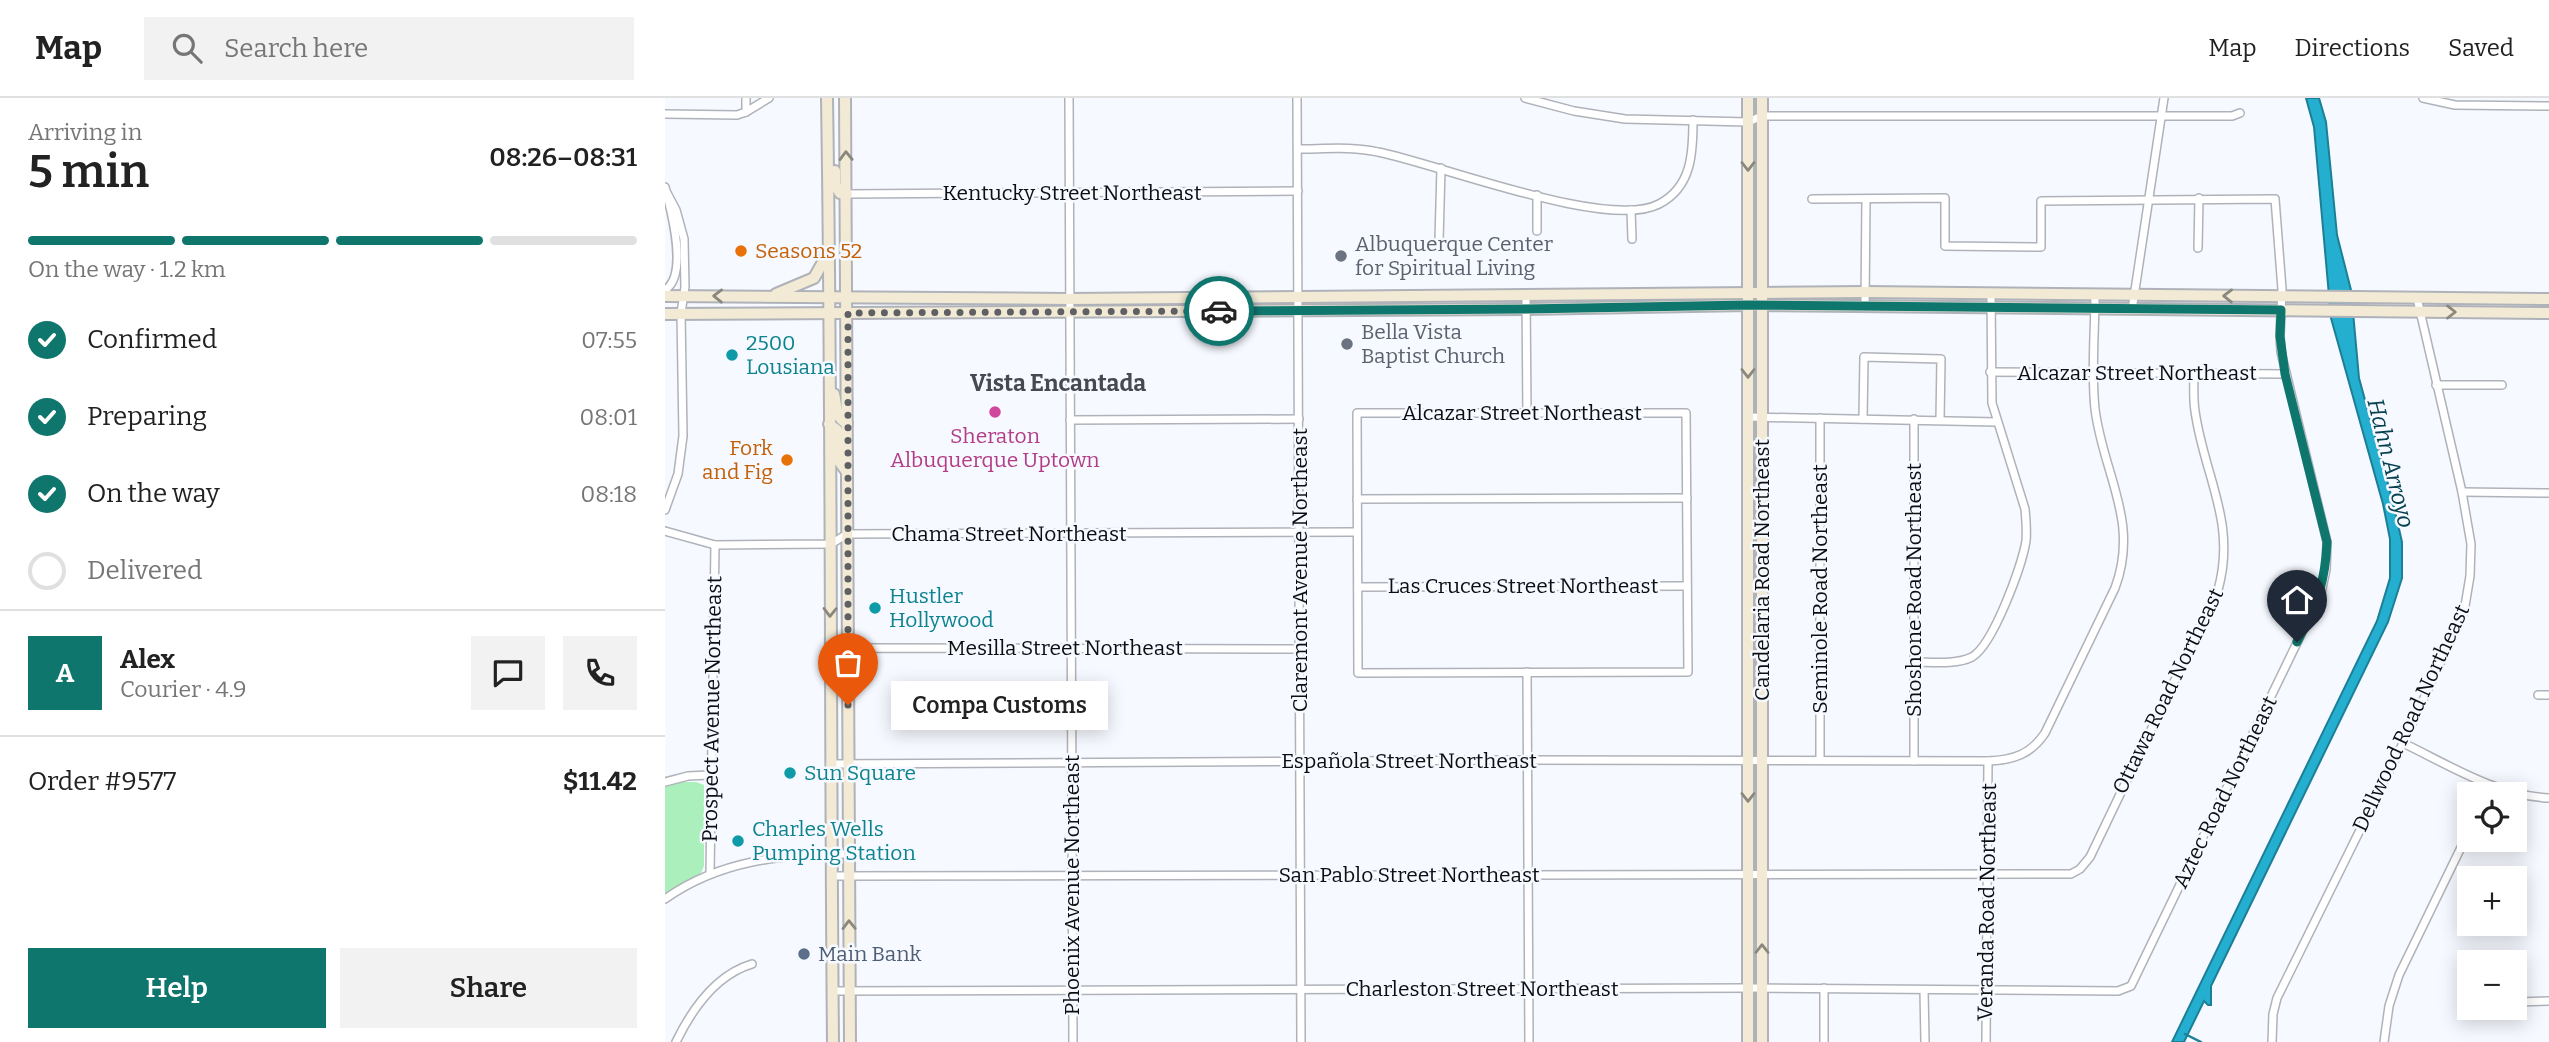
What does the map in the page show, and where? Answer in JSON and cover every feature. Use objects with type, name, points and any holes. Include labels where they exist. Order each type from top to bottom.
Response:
[{"type":"main road","points":[[827,98],[833,1042]]},
{"type":"main road","points":[[845,98],[850,1042]]},
{"type":"main road","name":"Candelaria Road Northeast","points":[[1748,98],[1748,1042]]},
{"type":"main road","name":"Candelaria Road Northeast","points":[[1762,98],[1762,1042]]},
{"type":"main road","points":[[828,149],[835,163],[837,190],[847,194]]},
{"type":"main road","points":[[770,296],[814,278],[828,253]]},
{"type":"main road","points":[[665,314],[1526,309],[1748,299],[1762,293],[1865,292],[2549,299]]},
{"type":"main road","points":[[665,293],[829,298],[1069,299],[1526,296],[1748,299],[1762,305],[2549,313]]},
{"type":"main road","points":[[2535,299],[2535,313]]},
{"type":"main road","points":[[829,374],[837,412],[847,423]]},
{"type":"main road","points":[[829,424],[837,430],[839,461],[847,472]]},
{"type":"main road","points":[[830,482],[836,501],[837,524],[847,534]]},
{"type":"main road","points":[[831,544],[840,556],[841,576],[847,591]]},
{"type":"street","points":[[746,98],[746,112]]},
{"type":"street","points":[[665,114],[737,115],[769,98]]},
{"type":"street","name":"Phoenix Avenue Northeast","points":[[1069,98],[1073,1042]]},
{"type":"street","name":"Claremont Avenue Northeast","points":[[1297,98],[1301,1042]]},
{"type":"street","points":[[1525,98],[1600,116],[1625,119],[1748,122],[1762,116],[2232,116],[2240,113]]},
{"type":"street","points":[[2132,310],[2164,98]]},
{"type":"street","points":[[2423,98],[2455,105],[2549,106]]},
{"type":"street","points":[[1298,149],[1375,151],[1586,208],[1631,210],[1657,205],[1668,198],[1683,181],[1692,158],[1693,120]]},
{"type":"street","points":[[1439,241],[1441,168]]},
{"type":"street","points":[[665,293],[673,283],[677,259],[674,222],[666,191]]},
{"type":"street","points":[[665,510],[678,474],[683,436],[681,313],[685,287],[684,239],[676,210],[666,191]]},
{"type":"street","name":"Kentucky Street Northeast","points":[[847,194],[1298,191]]},
{"type":"street","points":[[1537,195],[1537,231]]},
{"type":"street","points":[[1812,199],[1945,198],[1945,246],[2041,247],[2041,201],[2199,198],[2198,248]]},
{"type":"street","name":"Aztec Road Northeast","points":[[2131,986],[2321,593],[2326,570],[2327,542],[2285,374],[2280,336],[2283,289],[2275,199],[2199,198]]},
{"type":"street","points":[[1865,306],[1866,199]]},
{"type":"street","points":[[1631,210],[1632,239]]},
{"type":"street","points":[[1913,662],[1960,661],[1982,650],[2016,580],[2026,539],[2026,517],[1991,403],[1991,294]]},
{"type":"street","name":"Española Street Northeast","points":[[830,764],[1528,760],[1988,761],[2006,760],[2025,754],[2037,745],[2115,588],[2123,566],[2123,521],[2097,419],[2095,295]]},
{"type":"street","points":[[1526,296],[1527,414]]},
{"type":"street","name":"Dellwood Road Northeast","points":[[2272,1042],[2273,1014],[2277,998],[2403,743],[2464,612],[2470,576],[2471,544],[2462,492],[2417,298]]},
{"type":"street","points":[[1863,419],[1864,357],[1941,359],[1940,420]]},
{"type":"street","name":"Alcazar Street Northeast","points":[[1990,372],[2285,374]]},
{"type":"street","name":"Ottawa Road Northeast","points":[[1987,875],[2071,874],[2080,869],[2090,857],[2218,590],[2224,569],[2222,519],[2195,410],[2194,373]]},
{"type":"street","points":[[2436,385],[2501,385]]},
{"type":"street","name":"Alcazar Street Northeast","points":[[1357,499],[1357,413],[1686,413],[1687,498]]},
{"type":"street","points":[[1748,417],[1997,422]]},
{"type":"street","name":"Seminole Road Northeast","points":[[1820,418],[1820,760]]},
{"type":"street","points":[[1070,420],[1299,419]]},
{"type":"street","name":"Shoshone Road Northeast","points":[[1914,419],[1914,761]]},
{"type":"street","points":[[2462,492],[2549,493]]},
{"type":"street","points":[[1687,498],[1688,672],[1358,673],[1357,499],[1687,498]]},
{"type":"street","points":[[665,531],[715,545],[831,544],[847,534]]},
{"type":"street","name":"Chama Street Northeast","points":[[847,534],[1357,532]]},
{"type":"street","name":"Prospect Avenue Northeast","points":[[710,873],[715,545]]},
{"type":"street","name":"Las Cruces Street Northeast","points":[[1358,587],[1688,586]]},
{"type":"street","name":"Mesilla Street Northeast","points":[[830,652],[1072,648],[1301,649]]},
{"type":"street","points":[[1527,672],[1529,1042]]},
{"type":"street","points":[[2538,695],[2549,695]]},
{"type":"street","points":[[2403,743],[2489,789],[2549,797]]},
{"type":"street","name":"Veranda Road Northeast","points":[[1986,1042],[1988,761]]},
{"type":"street","points":[[665,782],[688,776],[710,775]]},
{"type":"street","points":[[2384,1042],[2389,1006],[2399,975],[2459,852]]},
{"type":"street","points":[[665,899],[710,873],[750,861],[793,855],[848,855]]},
{"type":"street","name":"San Pablo Street Northeast","points":[[831,876],[1763,873],[1987,875]]},
{"type":"street","points":[[676,1042],[687,1018],[705,995],[722,979],[752,964]]},
{"type":"street","name":"Charleston Street Northeast","points":[[832,991],[1762,988],[2118,991],[2131,986]]},
{"type":"street","points":[[1823,1042],[1824,989]]},
{"type":"street","points":[[1924,990],[1924,1042]]},
{"type":"street","points":[[2527,1002],[2549,1001]]},
{"type":"green space","points":[[681,782],[704,785],[704,866],[701,873],[665,894],[665,787]]},
{"type":"water","points":[[2306,98],[2319,98],[2326,122],[2337,235],[2351,290],[2359,378],[2402,542],[2402,578],[2388,622],[2211,986],[2211,1005],[2204,1001],[2184,1042],[2172,1042],[2377,621],[2390,578],[2390,539],[2383,504],[2331,318],[2314,127]]},
{"type":"waterway","points":[[2185,1034],[2201,1042]]},
{"type":"way so far","points":[[848,705],[848,313],[1219,311]]},
{"type":"place","name":"Seasons 52","points":[[741,251]]},
{"type":"place","name":"Albuquerque Center for Spiritual Living","points":[[1341,256]]},
{"type":"place","name":"Bella Vista Baptist Church","points":[[1347,344]]},
{"type":"place","name":"2500 Lousiana","points":[[732,355]]},
{"type":"place","name":"Sheraton Albuquerque Uptown","points":[[995,412]]},
{"type":"place","name":"Fork and Fig","points":[[787,460]]},
{"type":"place","name":"Hustler Hollywood","points":[[875,608]]},
{"type":"place","name":"Compa Customs","points":[[848,705]]},
{"type":"place","name":"Sun Square","points":[[790,773]]},
{"type":"place","name":"Charles Wells Pumping Station","points":[[738,841]]},
{"type":"place","name":"Main Bank","points":[[804,954]]},
{"type":"district","name":"Vista Encantada","points":[[1058,383]]},
{"type":"route","points":[[1219,311],[1748,305],[2281,310],[2280,336],[2285,374],[2327,542],[2326,570],[2321,593],[2297,642]]},
{"type":"water label","name":"Hahn Arroyo","points":[[2391,463]]}]
